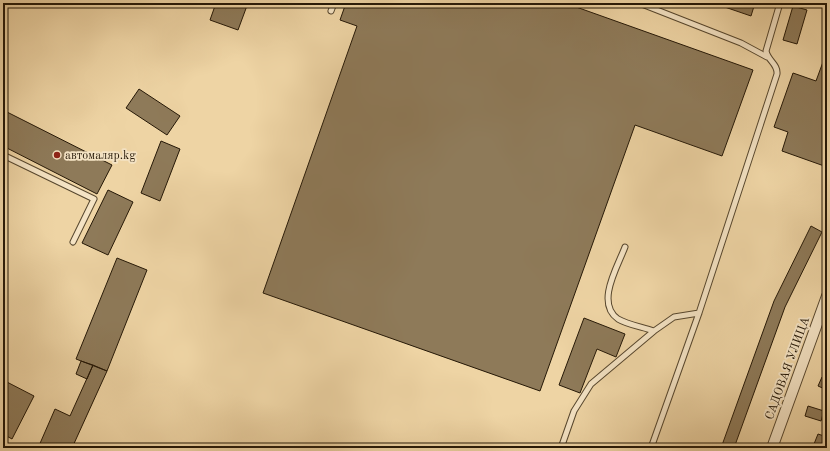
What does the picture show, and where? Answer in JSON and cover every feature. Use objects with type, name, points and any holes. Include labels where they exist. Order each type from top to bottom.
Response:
[{"type":"street","name":"САДОВАЯ УЛИЦА","points":[[772,448],[827,296]]},
{"type":"lane","points":[[331,11],[334,3]]},
{"type":"lane","points":[[638,3],[741,43],[767,57],[777,68],[777,74],[699,313],[651,448]]},
{"type":"lane","points":[[767,57],[766,50],[780,3]]},
{"type":"lane","points":[[3,155],[94,199],[73,242]]},
{"type":"lane","points":[[625,247],[608,292],[608,304],[612,313],[619,319],[654,331]]},
{"type":"lane","points":[[561,448],[574,411],[591,384],[654,331],[674,318],[699,313]]},
{"type":"building","points":[[216,3],[248,3],[238,30],[210,20]]},
{"type":"building","points":[[346,3],[565,3],[753,70],[722,156],[635,125],[540,391],[263,293],[357,26],[340,20]]},
{"type":"building","points":[[713,3],[755,3],[751,16]]},
{"type":"building","points":[[793,6],[807,10],[797,44],[783,40]]},
{"type":"building","points":[[827,51],[827,167],[782,151],[788,132],[774,127],[793,73],[816,81]]},
{"type":"building","points":[[139,89],[180,116],[167,135],[126,108]]},
{"type":"building","name":"автомаляр.kg","points":[[3,110],[112,165],[97,194],[3,146]]},
{"type":"building","points":[[161,141],[180,149],[160,201],[141,193]]},
{"type":"building","points":[[108,190],[133,202],[108,255],[82,243]]},
{"type":"building","points":[[811,226],[822,232],[785,307],[734,448],[721,448],[774,301]]},
{"type":"building","points":[[117,258],[147,270],[107,371],[76,359]]},
{"type":"building","points":[[584,318],[625,334],[616,357],[597,349],[580,393],[559,385]]},
{"type":"building","points":[[81,361],[93,365],[87,379],[76,374]]},
{"type":"building","points":[[93,365],[107,371],[72,448],[38,448],[55,409],[70,416]]},
{"type":"building","points":[[822,377],[827,379],[827,390],[818,386]]},
{"type":"building","points":[[3,380],[34,396],[12,439],[3,434]]},
{"type":"building","points":[[808,406],[824,411],[821,421],[805,416]]},
{"type":"building","points":[[818,434],[827,437],[827,448],[814,444]]},
{"type":"place","name":"автомаляр.kg","points":[[57,155]]}]
